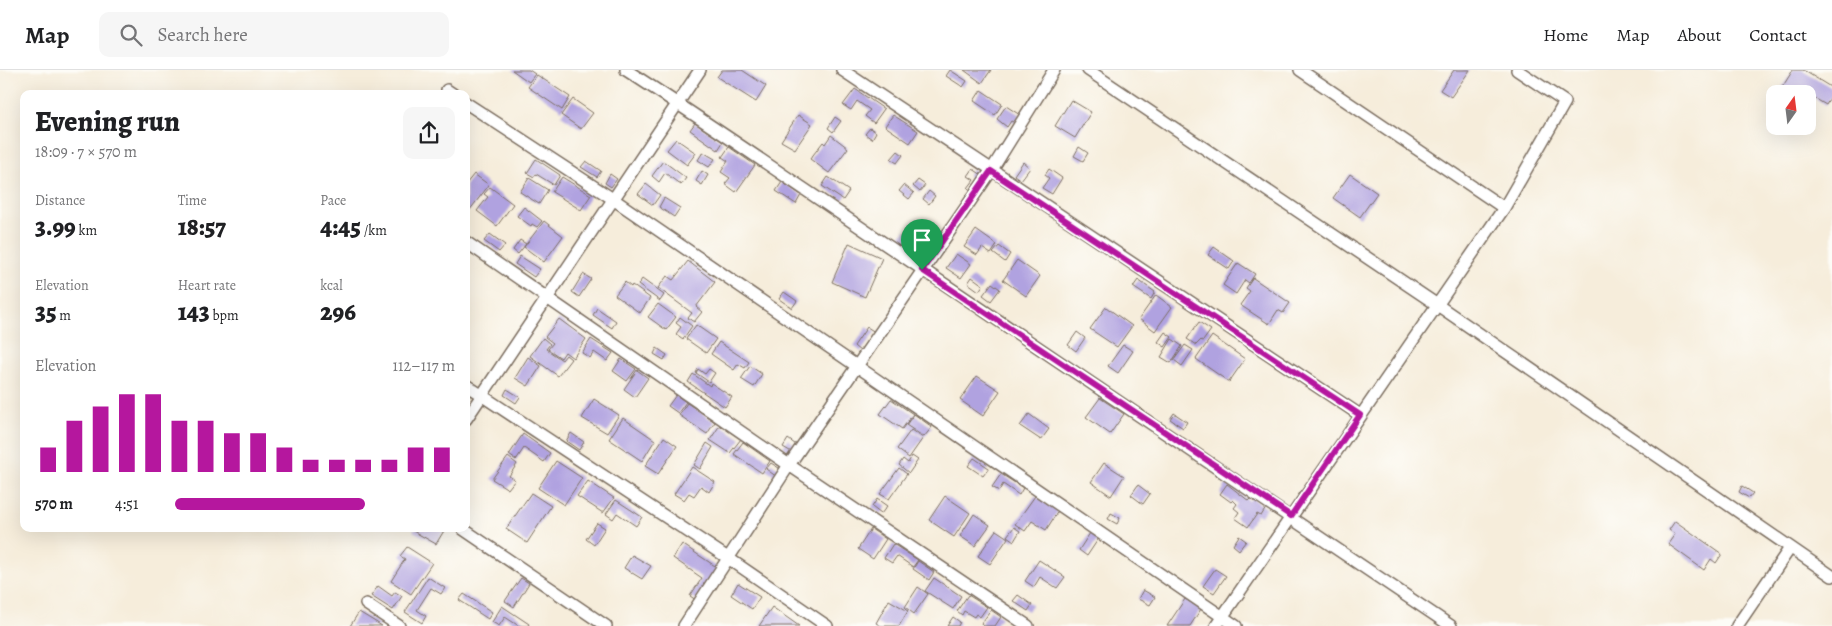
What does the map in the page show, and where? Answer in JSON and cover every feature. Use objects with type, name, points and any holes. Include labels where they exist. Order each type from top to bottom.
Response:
[{"type":"street","points":[[626,70],[677,102],[922,270],[1291,516],[1450,626]]},
{"type":"street","points":[[470,413],[700,70]]},
{"type":"street","points":[[842,70],[1360,415]]},
{"type":"street","points":[[684,626],[789,465],[991,171],[1054,70]]},
{"type":"street","points":[[1088,70],[1436,304],[1832,576]]},
{"type":"street","points":[[1300,70],[1504,208]]},
{"type":"street","points":[[1219,621],[1504,208],[1565,102],[1516,70]]},
{"type":"street","points":[[470,106],[613,199],[1219,621],[1236,626]]},
{"type":"street","points":[[470,245],[789,465],[1028,626]]},
{"type":"street","points":[[470,388],[728,558],[827,626]]},
{"type":"street","points":[[467,532],[606,626]]},
{"type":"street","points":[[1737,626],[1790,548]]},
{"type":"street","points":[[366,604],[399,626]]},
{"type":"building","points":[[512,70],[529,70],[535,74],[529,82]]},
{"type":"building","points":[[722,70],[742,70],[766,86],[756,102],[717,77]]},
{"type":"building","points":[[950,70],[967,81],[963,87],[946,76]]},
{"type":"building","points":[[964,70],[991,70],[982,83]]},
{"type":"building","points":[[1454,70],[1470,70],[1451,97],[1440,90]]},
{"type":"building","points":[[1793,70],[1803,70],[1832,88],[1832,95],[1826,105],[1816,99],[1816,85],[1784,85]]},
{"type":"building","points":[[537,75],[570,97],[562,110],[528,87]]},
{"type":"building","points":[[855,89],[884,109],[874,123],[865,116],[870,110],[857,101],[851,110],[843,105]]},
{"type":"building","points":[[981,90],[1002,104],[995,115],[974,101]]},
{"type":"building","points":[[573,99],[593,113],[581,129],[561,115]]},
{"type":"building","points":[[1071,100],[1091,112],[1075,138],[1055,126]]},
{"type":"building","points":[[1006,106],[1020,115],[1015,123],[1011,121],[1007,127],[997,119]]},
{"type":"building","points":[[798,115],[812,124],[795,149],[781,141]]},
{"type":"building","points":[[893,115],[918,131],[910,143],[885,126]]},
{"type":"building","points":[[835,117],[841,121],[833,132],[828,128]]},
{"type":"building","points":[[695,123],[723,142],[718,150],[690,130]]},
{"type":"building","points":[[870,128],[876,132],[872,139],[865,134]]},
{"type":"building","points":[[831,135],[848,148],[829,173],[810,159]]},
{"type":"building","points":[[676,139],[696,153],[687,165],[667,150]]},
{"type":"building","points":[[729,147],[755,165],[736,192],[725,184],[730,178],[721,172],[728,161],[722,157]]},
{"type":"building","points":[[1079,147],[1088,153],[1083,161],[1074,156]]},
{"type":"building","points":[[898,151],[903,155],[897,163],[891,159]]},
{"type":"building","points":[[703,152],[715,159],[709,167],[698,160]]},
{"type":"building","points":[[536,159],[560,175],[554,185],[536,174],[534,177],[527,173]]},
{"type":"building","points":[[586,161],[601,171],[597,177],[581,167]]},
{"type":"building","points":[[663,161],[686,178],[681,185],[665,173],[659,182],[652,176]]},
{"type":"building","points":[[1023,162],[1030,168],[1021,180],[1014,175]]},
{"type":"building","points":[[973,169],[985,177],[974,193],[968,188],[974,180],[968,176]]},
{"type":"building","points":[[1049,169],[1062,178],[1052,194],[1042,188],[1049,178],[1045,175]]},
{"type":"building","points":[[702,171],[708,175],[702,185],[696,181]]},
{"type":"building","points":[[474,174],[489,185],[470,210],[470,179]]},
{"type":"building","points":[[610,174],[617,179],[611,187],[605,183]]},
{"type":"building","points":[[1350,174],[1377,193],[1360,217],[1333,198]]},
{"type":"building","points":[[562,177],[591,195],[581,210],[552,192]]},
{"type":"building","points":[[828,177],[849,191],[843,200],[822,186]]},
{"type":"building","points":[[529,178],[548,190],[539,204],[520,192]]},
{"type":"building","points":[[918,180],[925,185],[920,192],[913,186]]},
{"type":"building","points":[[782,182],[801,195],[796,204],[776,191]]},
{"type":"building","points":[[646,184],[660,195],[653,205],[638,194]]},
{"type":"building","points":[[904,185],[914,193],[909,199],[899,191]]},
{"type":"building","points":[[490,187],[513,204],[497,226],[477,211],[488,197],[484,194]]},
{"type":"building","points":[[929,191],[935,196],[929,204],[923,199]]},
{"type":"building","points":[[664,198],[680,208],[674,217],[659,207]]},
{"type":"building","points":[[524,207],[542,221],[537,227],[532,224],[531,226],[517,216]]},
{"type":"building","points":[[544,221],[563,236],[544,262],[524,247]]},
{"type":"building","points":[[905,230],[922,242],[917,249],[900,237]]},
{"type":"building","points":[[976,230],[997,245],[991,254],[982,248],[977,255],[964,247]]},
{"type":"building","points":[[490,234],[505,245],[499,252],[484,241]]},
{"type":"building","points":[[520,240],[526,244],[518,254],[513,250]]},
{"type":"building","points":[[849,243],[882,258],[865,297],[832,282]]},
{"type":"building","points":[[999,246],[1010,254],[1005,262],[993,253]]},
{"type":"building","points":[[1214,247],[1234,261],[1229,269],[1208,255]]},
{"type":"building","points":[[956,254],[971,264],[961,278],[946,268]]},
{"type":"building","points":[[520,256],[540,269],[534,277],[515,264]]},
{"type":"building","points":[[1017,260],[1040,276],[1026,296],[1003,280]]},
{"type":"building","points":[[688,261],[715,282],[696,307],[702,312],[694,322],[688,318],[692,313],[658,288],[667,276],[673,280]]},
{"type":"building","points":[[1238,263],[1255,274],[1249,283],[1245,280],[1236,294],[1223,285]]},
{"type":"building","points":[[583,274],[591,279],[579,297],[572,292]]},
{"type":"building","points":[[972,277],[983,285],[979,291],[968,283]]},
{"type":"building","points":[[1253,278],[1290,303],[1283,313],[1278,310],[1269,324],[1240,305],[1250,291],[1246,288]]},
{"type":"building","points":[[642,279],[664,295],[660,301],[638,285]]},
{"type":"building","points":[[1138,280],[1155,292],[1151,299],[1133,287]]},
{"type":"building","points":[[625,282],[650,298],[640,313],[615,295]]},
{"type":"building","points":[[992,283],[1000,289],[991,301],[983,295]]},
{"type":"building","points":[[784,292],[797,301],[792,308],[779,299]]},
{"type":"building","points":[[1156,295],[1172,307],[1155,331],[1139,319]]},
{"type":"building","points":[[658,304],[676,317],[666,330],[648,317]]},
{"type":"building","points":[[1106,307],[1132,326],[1117,347],[1090,329]]},
{"type":"building","points":[[597,308],[616,321],[612,328],[593,315]]},
{"type":"building","points":[[680,317],[692,326],[683,339],[676,334],[681,327],[676,323]]},
{"type":"building","points":[[559,319],[586,339],[573,358],[565,352],[561,358],[548,349],[553,343],[545,337]]},
{"type":"building","points":[[1199,322],[1211,330],[1203,341],[1201,340],[1196,345],[1187,339]]},
{"type":"building","points":[[696,325],[716,339],[706,353],[686,339]]},
{"type":"building","points":[[867,327],[875,332],[861,352],[854,346]]},
{"type":"building","points":[[1077,332],[1085,338],[1076,351],[1068,345]]},
{"type":"building","points":[[1165,332],[1172,337],[1165,347],[1158,342]]},
{"type":"building","points":[[1212,336],[1245,359],[1229,382],[1196,359]]},
{"type":"building","points":[[543,338],[550,344],[546,349],[562,360],[566,355],[571,359],[558,376],[530,356]]},
{"type":"building","points":[[591,339],[613,353],[607,361],[594,352],[590,358],[582,353]]},
{"type":"building","points":[[1172,339],[1182,346],[1171,363],[1161,357]]},
{"type":"building","points":[[719,342],[749,362],[745,368],[738,364],[734,370],[711,354]]},
{"type":"building","points":[[1123,345],[1133,351],[1118,373],[1108,366]]},
{"type":"building","points":[[1185,345],[1193,350],[1182,366],[1174,360]]},
{"type":"building","points":[[657,348],[667,355],[664,360],[654,354]]},
{"type":"building","points":[[528,357],[541,366],[528,386],[515,378]]},
{"type":"building","points":[[621,359],[636,369],[627,381],[613,371]]},
{"type":"building","points":[[750,366],[762,374],[754,387],[741,379]]},
{"type":"building","points":[[698,369],[705,374],[709,369],[715,373],[709,382],[696,373]]},
{"type":"building","points":[[637,370],[648,378],[635,397],[624,389]]},
{"type":"building","points":[[693,374],[710,386],[711,383],[732,397],[725,407],[688,382]]},
{"type":"building","points":[[977,376],[1000,391],[983,416],[960,400]]},
{"type":"building","points":[[507,389],[520,397],[516,403],[504,395]]},
{"type":"building","points":[[676,395],[686,402],[678,413],[668,406]]},
{"type":"building","points":[[1100,398],[1124,414],[1110,434],[1086,417]]},
{"type":"building","points":[[594,399],[619,415],[607,433],[582,418]]},
{"type":"building","points":[[891,399],[913,414],[902,429],[880,414]]},
{"type":"building","points":[[687,403],[715,422],[707,434],[679,415]]},
{"type":"building","points":[[1174,413],[1187,422],[1183,428],[1170,419]]},
{"type":"building","points":[[914,414],[932,427],[924,437],[906,425]]},
{"type":"building","points":[[1029,414],[1049,429],[1041,440],[1020,426]]},
{"type":"building","points":[[623,418],[655,440],[642,461],[609,439]]},
{"type":"building","points":[[720,425],[741,439],[730,453],[710,440]]},
{"type":"building","points":[[911,430],[923,438],[909,458],[897,449]]},
{"type":"building","points":[[571,433],[584,442],[579,450],[566,441]]},
{"type":"building","points":[[523,434],[550,453],[544,462],[524,448],[516,460],[509,455]]},
{"type":"building","points":[[664,437],[677,446],[658,474],[645,466]]},
{"type":"building","points":[[788,439],[799,447],[795,454],[783,447]]},
{"type":"building","points":[[743,442],[770,461],[762,473],[734,454]]},
{"type":"building","points":[[707,443],[713,447],[700,469],[694,465]]},
{"type":"building","points":[[912,456],[918,460],[909,473],[899,465],[903,459],[908,463]]},
{"type":"building","points":[[508,457],[517,464],[509,476],[515,480],[508,489],[492,479]]},
{"type":"building","points":[[974,458],[989,468],[983,476],[968,466]]},
{"type":"building","points":[[556,461],[582,478],[564,505],[538,488]]},
{"type":"building","points":[[771,463],[782,470],[777,477],[766,469]]},
{"type":"building","points":[[1104,463],[1124,476],[1111,496],[1091,482]]},
{"type":"building","points":[[692,467],[715,482],[709,492],[701,486],[694,496],[689,493],[684,500],[674,494]]},
{"type":"building","points":[[899,468],[907,474],[889,499],[880,494]]},
{"type":"building","points":[[1001,474],[1023,488],[1019,495],[1003,484],[999,491],[992,487]]},
{"type":"building","points":[[588,481],[614,498],[603,513],[577,496]]},
{"type":"building","points":[[1227,484],[1249,501],[1252,498],[1266,508],[1261,516],[1257,514],[1248,527],[1235,518],[1239,512],[1234,508],[1237,504],[1220,494]]},
{"type":"building","points":[[1138,485],[1150,494],[1143,504],[1131,495]]},
{"type":"building","points":[[1742,486],[1753,493],[1749,498],[1739,492]]},
{"type":"building","points":[[531,493],[551,506],[527,543],[506,529]]},
{"type":"building","points":[[945,496],[970,513],[954,537],[929,520]]},
{"type":"building","points":[[1035,496],[1058,511],[1046,530],[1032,521],[1025,531],[1015,524]]},
{"type":"building","points":[[877,499],[887,506],[881,514],[872,507]]},
{"type":"building","points":[[616,500],[642,517],[636,526],[617,513],[613,519],[606,514]]},
{"type":"building","points":[[1111,513],[1120,518],[1117,524],[1108,519]]},
{"type":"building","points":[[974,514],[990,525],[975,546],[960,536]]},
{"type":"building","points":[[1675,521],[1722,554],[1716,563],[1711,559],[1704,570],[1668,544],[1675,534],[1669,530]]},
{"type":"building","points":[[597,523],[605,528],[594,545],[586,539]]},
{"type":"building","points":[[1014,527],[1020,531],[1014,541],[1007,536]]},
{"type":"building","points":[[871,529],[886,539],[873,559],[858,549]]},
{"type":"building","points":[[996,530],[1008,538],[990,564],[978,556]]},
{"type":"building","points":[[415,532],[443,532],[436,544]]},
{"type":"building","points":[[1090,533],[1099,538],[1087,556],[1079,550]]},
{"type":"building","points":[[1239,536],[1246,541],[1239,550],[1233,545]]},
{"type":"building","points":[[682,544],[718,568],[696,600],[690,596],[702,578],[673,558]]},
{"type":"building","points":[[893,544],[918,560],[913,567],[897,556],[892,563],[884,558]]},
{"type":"building","points":[[407,547],[432,563],[411,594],[391,581],[405,559],[400,556]]},
{"type":"building","points":[[632,555],[651,566],[642,579],[624,568]]},
{"type":"building","points":[[1039,560],[1065,577],[1057,588],[1040,577],[1034,587],[1025,581]]},
{"type":"building","points":[[918,561],[934,572],[929,580],[913,569]]},
{"type":"building","points":[[1215,569],[1226,576],[1214,593],[1203,586]]},
{"type":"building","points":[[428,577],[445,588],[441,594],[431,588],[417,610],[426,616],[422,623],[405,612]]},
{"type":"building","points":[[521,578],[529,583],[514,607],[505,601]]},
{"type":"building","points":[[934,578],[961,596],[953,609],[925,591]]},
{"type":"building","points":[[738,583],[760,597],[752,609],[731,595]]},
{"type":"building","points":[[378,586],[392,596],[395,592],[402,596],[393,610],[371,596]]},
{"type":"building","points":[[918,587],[928,594],[914,614],[905,607]]},
{"type":"building","points":[[1143,590],[1155,597],[1150,605],[1138,599]]},
{"type":"building","points":[[464,594],[492,612],[488,619],[459,600]]},
{"type":"building","points":[[968,595],[987,607],[980,617],[976,614],[974,617],[964,611],[962,615],[957,611]]},
{"type":"building","points":[[1018,595],[1032,605],[1028,611],[1013,601]]},
{"type":"building","points":[[1185,599],[1201,609],[1190,626],[1167,626]]},
{"type":"building","points":[[889,600],[908,611],[899,626],[881,626],[876,623]]},
{"type":"building","points":[[502,606],[529,624],[528,626],[519,626],[505,617],[499,626],[492,622]]},
{"type":"building","points":[[772,607],[799,626],[759,626]]},
{"type":"building","points":[[991,610],[1001,617],[995,626],[984,626],[981,624]]},
{"type":"building","points":[[359,612],[382,626],[350,626]]},
{"type":"building","points":[[953,617],[960,622],[958,626],[947,626]]},
{"type":"route","points":[[991,171],[1360,415],[1291,516],[922,270],[991,171]]}]
